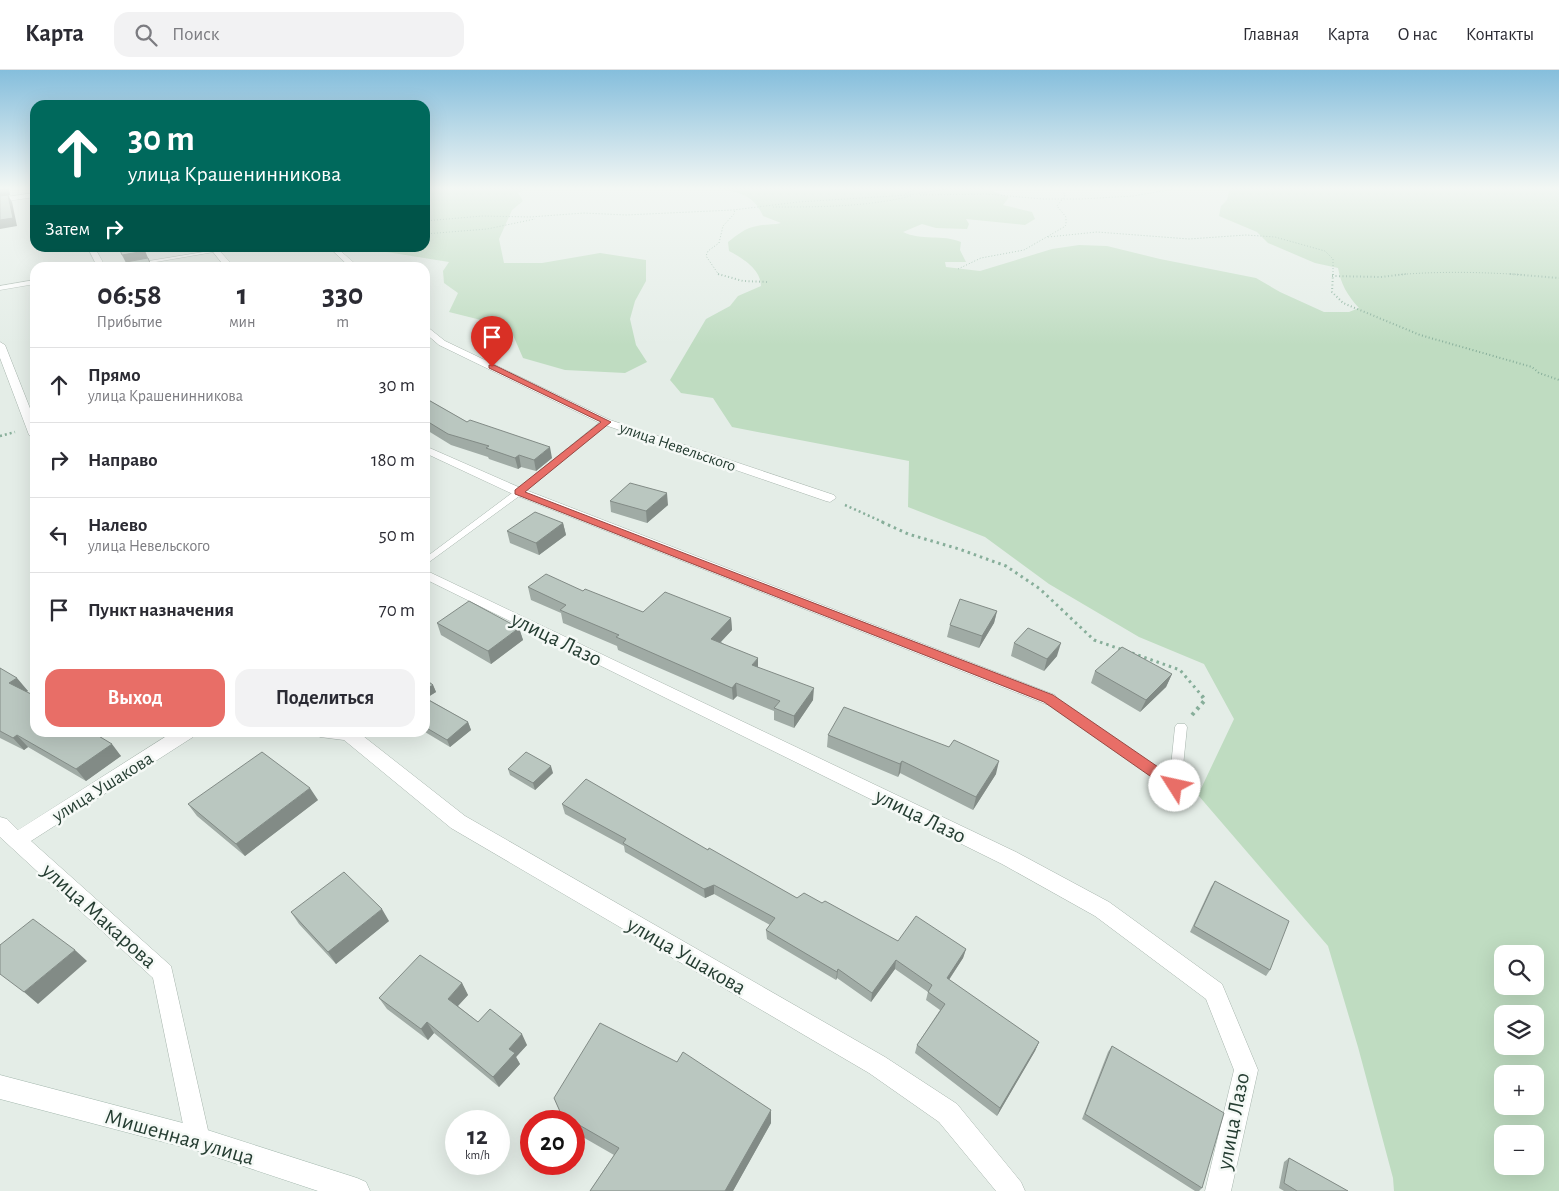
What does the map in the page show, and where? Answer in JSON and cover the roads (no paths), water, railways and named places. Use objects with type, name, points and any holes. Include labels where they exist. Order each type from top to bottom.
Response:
[{"type":"street","points":[[216,252],[225,262]]},
{"type":"street","points":[[337,252],[349,262]]},
{"type":"street","name":"улица Невельского","points":[[430,332],[442,343],[606,422],[830,498]]},
{"type":"street","points":[[0,345],[30,422]]},
{"type":"street","points":[[430,451],[518,492],[1049,699]]},
{"type":"street","name":"улица Лазо","points":[[430,576],[1009,858],[1102,909],[1214,992],[1246,1070],[1218,1191]]},
{"type":"street","name":"улица Ушакова","points":[[18,840],[179,737]]},
{"type":"street","name":"улица Ушакова","points":[[352,737],[458,822],[877,1065],[948,1113],[1012,1191]]},
{"type":"street","name":"улица Макарова","points":[[0,825],[164,973],[198,1139]]},
{"type":"street","name":"Мишенная улица","points":[[0,1087],[198,1139],[357,1191]]},
{"type":"lane","points":[[141,262],[196,252]]},
{"type":"lane","points":[[0,288],[30,283]]},
{"type":"lane","points":[[430,558],[606,422]]},
{"type":"lane","points":[[1049,699],[1175,786],[1182,727]]}]
